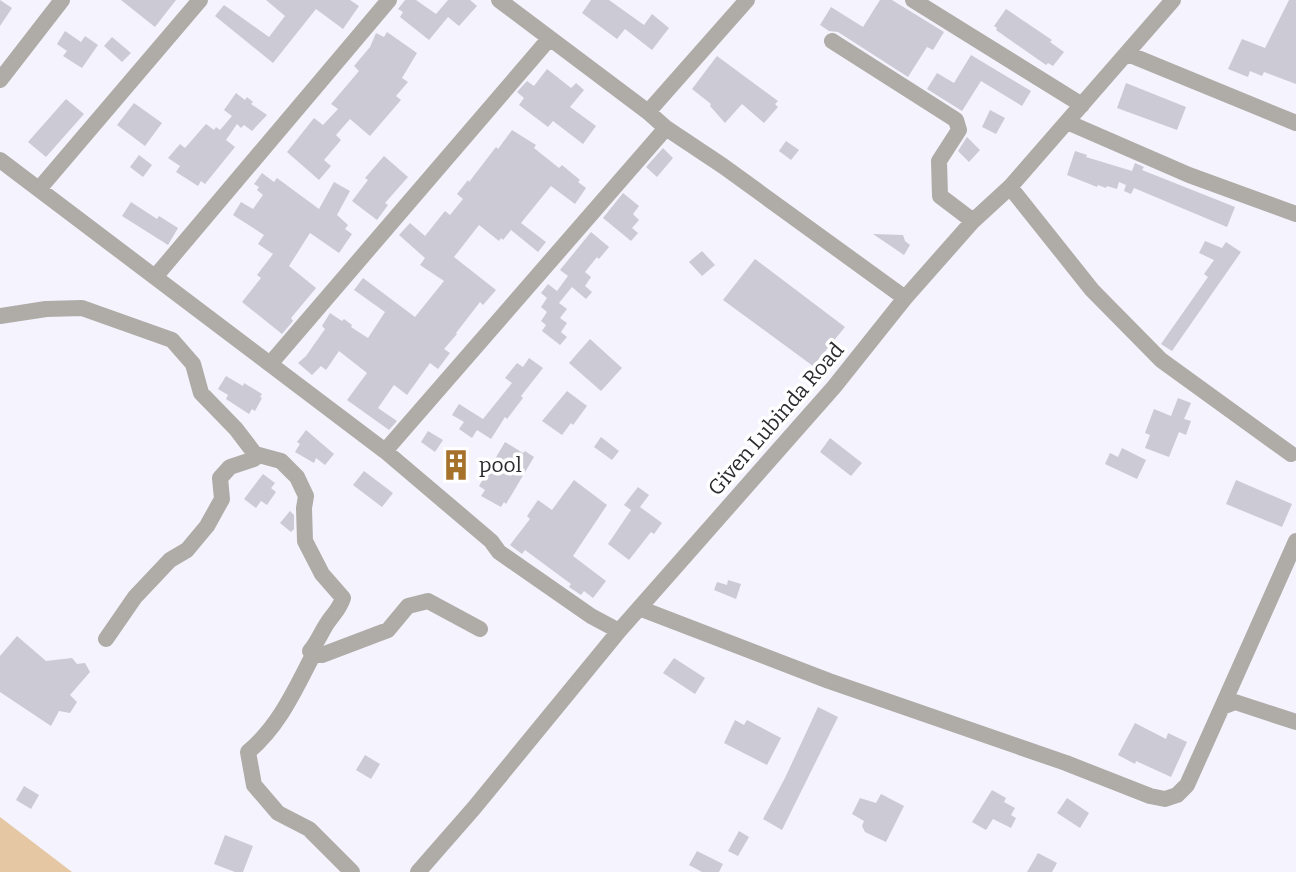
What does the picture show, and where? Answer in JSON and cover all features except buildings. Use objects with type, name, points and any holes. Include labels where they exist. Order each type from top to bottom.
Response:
[{"type":"street","points":[[0,80],[62,0]]},
{"type":"street","points":[[39,189],[200,0]]},
{"type":"street","points":[[155,277],[389,0]]},
{"type":"street","points":[[499,0],[666,128],[905,298]]},
{"type":"street","points":[[648,112],[747,0]]},
{"type":"street","points":[[913,0],[1082,105]]},
{"type":"street","name":"Given Lubinda Road","points":[[418,872],[506,770],[619,631],[834,387],[905,298],[973,221],[1010,187],[1173,0]]},
{"type":"street","points":[[270,364],[549,39]]},
{"type":"street","points":[[832,41],[956,120],[959,130],[939,162],[940,196],[973,221]]},
{"type":"street","points":[[1128,54],[1296,123]]},
{"type":"street","points":[[1067,122],[1189,175],[1296,214]]},
{"type":"street","points":[[385,451],[666,128]]},
{"type":"street","points":[[0,160],[385,451],[491,541],[499,552],[591,616],[619,631]]},
{"type":"street","points":[[1010,187],[1092,290],[1161,360],[1291,454]]},
{"type":"street","points":[[0,316],[46,309],[82,308],[172,340],[193,364],[201,393],[236,429],[255,454],[281,461],[297,477],[306,496],[304,541],[322,574],[343,598],[339,611],[330,619],[310,651],[313,655]]},
{"type":"street","points":[[106,639],[135,597],[170,561],[187,550],[207,526],[222,499],[220,478],[230,467],[254,459],[255,454]]},
{"type":"street","points":[[639,608],[877,699],[1165,799],[1177,795],[1186,785],[1229,699],[1296,541]]},
{"type":"street","points":[[313,655],[321,655],[388,630],[408,606],[429,601],[480,629]]},
{"type":"street","points":[[313,655],[281,715],[265,738],[248,752],[254,785],[278,813],[309,829],[352,872]]},
{"type":"street","points":[[1229,699],[1296,722]]},
{"type":"shaded area","points":[[0,817],[72,872],[0,872]]},
{"type":"place","name":"pool","points":[[456,465]]}]
